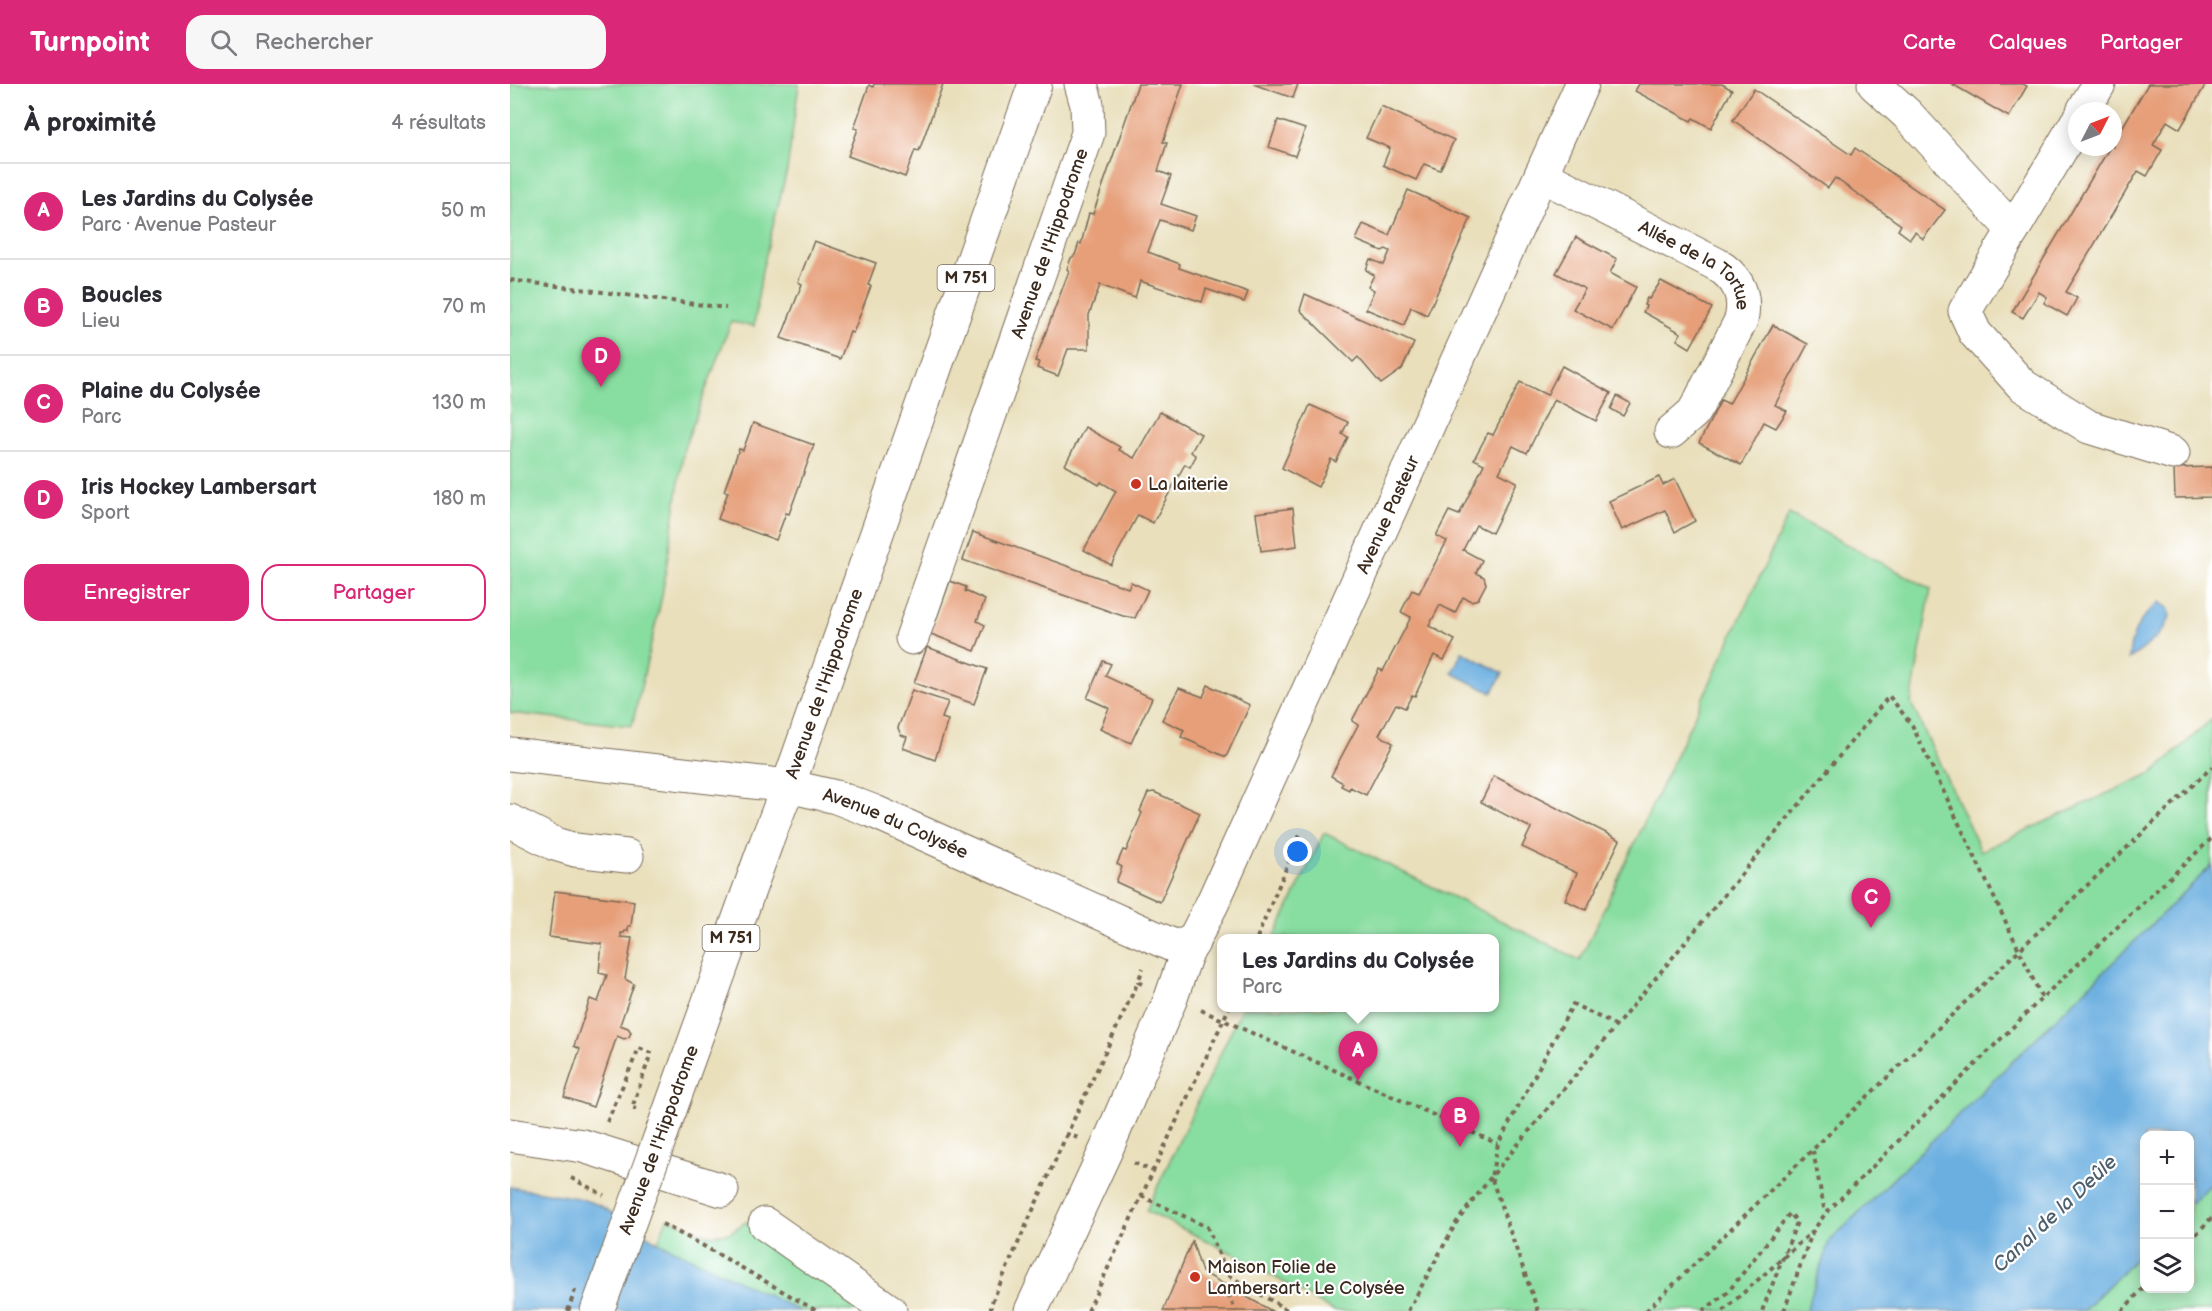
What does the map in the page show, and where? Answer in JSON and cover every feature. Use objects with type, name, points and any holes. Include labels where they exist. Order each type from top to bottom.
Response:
[{"type":"street","name":"Avenue de l'Hippodrome","points":[[603,1296],[788,786],[1035,84]]},
{"type":"street","name":"Avenue de l'Hippodrome","points":[[912,638],[1088,133],[1087,105],[1081,84]]},
{"type":"street","name":"Avenue Pasteur","points":[[1031,1311],[1106,1150],[1172,998],[1185,957],[1582,84]]},
{"type":"street","points":[[1874,84],[1906,114],[2013,230]]},
{"type":"street","points":[[2089,102],[2099,84]]},
{"type":"street","points":[[2068,137],[1965,311],[1974,333],[2022,385],[2089,427],[2173,453]]},
{"type":"street","name":"Allée de la Tortue","points":[[1541,175],[1716,264],[1727,271],[1739,286],[1744,308],[1741,320],[1700,401],[1693,412],[1671,432]]},
{"type":"street","name":"Avenue du Colysée","points":[[510,754],[788,786],[836,797],[878,813],[1174,946],[1193,943]]},
{"type":"street","points":[[510,821],[555,844],[575,850],[627,856]]},
{"type":"street","points":[[510,1135],[583,1146],[722,1190]]},
{"type":"street","points":[[765,1224],[890,1311]]},
{"type":"path","points":[[510,280],[726,308]]},
{"type":"path","points":[[1408,1311],[1456,1223],[1491,1177],[1889,696],[1912,725],[2042,998]]},
{"type":"path","points":[[1646,1311],[2019,950],[2212,767]]},
{"type":"path","points":[[1259,934],[1300,835]]},
{"type":"path","points":[[1723,1311],[1813,1231],[1825,1214],[2042,998],[2212,838]]},
{"type":"path","points":[[1156,938],[1138,982],[1498,1144]]},
{"type":"path","points":[[1538,1311],[1491,1177],[1498,1144],[1573,1004],[1617,1026]]},
{"type":"path","points":[[1088,1311],[1227,1012]]},
{"type":"path","points":[[595,1150],[639,1048]]},
{"type":"path","points":[[991,1311],[991,1304],[1067,1134]]},
{"type":"path","points":[[1813,1151],[1825,1214]]},
{"type":"path","points":[[564,1174],[606,1196]]},
{"type":"path","points":[[1141,1196],[1207,1227],[1228,1275],[1289,1311]]},
{"type":"path","points":[[1703,1311],[1728,1292],[1790,1213],[1797,1222],[1762,1311]]},
{"type":"path","points":[[2192,1239],[2212,1217]]},
{"type":"path","points":[[660,1223],[817,1311]]},
{"type":"path","points":[[1784,1311],[1813,1231]]},
{"type":"path","points":[[2121,1311],[2140,1292]]},
{"type":"path","points":[[1228,1294],[1236,1311]]},
{"type":"green space","points":[[510,84],[799,84],[787,170],[762,270],[754,326],[731,322],[684,448],[662,596],[632,726],[510,713]]},
{"type":"green space","points":[[1789,514],[1931,589],[1911,703],[1981,851],[2154,772],[2212,719],[2212,865],[1829,1242],[1806,1311],[1333,1311],[1244,1259],[1146,1211],[1240,1012],[1499,1012],[1499,934],[1276,934],[1324,833],[1580,960]]},
{"type":"green space","points":[[2212,1183],[2212,1311],[2083,1311],[2140,1254],[2140,1293],[2194,1293],[2194,1201]]},
{"type":"green space","points":[[667,1218],[708,1235],[729,1233],[746,1222],[765,1224],[890,1311],[800,1311],[658,1242]]},
{"type":"water","points":[[2160,602],[2168,608],[2170,614],[2168,621],[2157,636],[2129,659],[2131,642],[2137,627]]},
{"type":"water","points":[[1462,652],[1503,673],[1492,693],[1452,673]]},
{"type":"water","name":"Canal de la Deûle","points":[[2212,865],[2212,1183],[2194,1201],[2194,1131],[2140,1131],[2140,1254],[2083,1311],[1806,1311],[1829,1242]]},
{"type":"water","points":[[510,1187],[578,1198],[599,1205],[658,1242],[800,1311],[510,1311]]},
{"type":"building","points":[[874,84],[943,84],[919,151],[915,150],[905,177],[848,156],[858,129],[854,128],[869,85],[873,87]]},
{"type":"building","points":[[1138,84],[1183,84],[1163,142],[1167,143],[1158,171],[1171,176],[1161,204],[1196,216],[1191,230],[1160,220],[1148,252],[1180,264],[1179,268],[1248,292],[1244,302],[1206,289],[1202,302],[1140,281],[1135,298],[1100,285],[1089,315],[1089,349],[1068,349],[1058,376],[1037,368],[1039,362],[1035,361],[1069,271],[1067,269],[1071,258],[1075,255],[1079,243],[1081,244],[1089,213],[1093,214]]},
{"type":"building","points":[[1253,84],[1298,84],[1293,98]]},
{"type":"building","points":[[1639,84],[1722,84],[1732,90],[1711,128],[1693,118],[1691,121],[1635,91]]},
{"type":"building","points":[[1952,84],[2023,84],[2027,86],[2009,117]]},
{"type":"building","points":[[2148,84],[2206,84],[2180,129],[2167,121],[2153,145],[2162,150],[2147,176],[2138,171],[2066,292],[2077,298],[2067,316],[2044,303],[2047,297],[2039,292],[2023,318],[2012,312],[2105,156],[2122,156],[2122,128]]},
{"type":"building","points":[[1754,89],[1851,155],[1855,148],[1945,210],[1923,239],[1915,232],[1910,239],[1898,230],[1901,225],[1835,178],[1828,188],[1733,120]]},
{"type":"building","points":[[1381,106],[1454,140],[1440,170],[1424,164],[1416,180],[1383,165],[1390,148],[1366,138]]},
{"type":"building","points":[[1278,120],[1305,129],[1295,156],[1269,147]]},
{"type":"building","points":[[1408,190],[1471,218],[1427,315],[1411,307],[1404,325],[1366,309],[1374,290],[1368,287],[1374,275],[1366,270],[1370,259],[1384,265],[1390,251],[1386,249],[1382,251],[1356,240],[1363,224],[1389,235]]},
{"type":"building","points":[[1576,237],[1617,259],[1610,273],[1636,287],[1613,330],[1573,309],[1585,289],[1556,273]]},
{"type":"building","points":[[814,241],[876,263],[868,285],[871,286],[853,333],[850,332],[840,359],[781,338],[802,284],[798,282]]},
{"type":"building","points":[[1661,281],[1712,308],[1690,348],[1677,340],[1681,333],[1643,312],[1647,298],[1649,299]]},
{"type":"building","points":[[1305,294],[1414,343],[1402,369],[1381,384],[1358,357],[1353,362],[1300,310]]},
{"type":"building","points":[[1773,325],[1808,344],[1775,405],[1787,411],[1776,428],[1764,422],[1741,465],[1699,443],[1721,400],[1729,404]]},
{"type":"building","points":[[1562,366],[1611,393],[1596,421],[1554,399],[1527,453],[1513,446],[1499,473],[1517,482],[1492,533],[1476,525],[1463,550],[1482,560],[1476,573],[1484,577],[1486,584],[1478,599],[1471,601],[1463,597],[1455,613],[1440,605],[1429,626],[1455,640],[1444,660],[1434,655],[1415,696],[1412,695],[1405,708],[1396,704],[1379,735],[1393,743],[1366,795],[1350,787],[1349,790],[1341,786],[1343,783],[1331,776],[1358,725],[1352,721],[1379,669],[1383,671],[1411,617],[1401,612],[1412,590],[1419,593],[1447,541],[1436,536],[1449,511],[1459,515],[1484,464],[1474,459],[1488,433],[1493,435],[1520,382],[1547,395]]},
{"type":"building","points":[[1617,396],[1630,403],[1623,416],[1611,409]]},
{"type":"building","points":[[1310,405],[1348,422],[1342,434],[1348,437],[1336,462],[1331,459],[1318,487],[1282,468]]},
{"type":"building","points":[[1160,412],[1201,434],[1191,452],[1196,456],[1190,467],[1185,464],[1153,523],[1138,515],[1111,565],[1084,550],[1116,491],[1101,482],[1099,485],[1065,465],[1085,427],[1120,447],[1119,450],[1134,458]]},
{"type":"building","points":[[753,423],[814,445],[789,514],[786,513],[776,540],[718,519],[728,492],[724,491],[739,449],[743,450]]},
{"type":"building","points":[[2212,467],[2212,497],[2175,498],[2174,468]]},
{"type":"building","points":[[1659,477],[1663,485],[1675,479],[1695,521],[1675,532],[1665,510],[1622,530],[1609,501]]},
{"type":"building","points":[[1293,508],[1297,546],[1261,551],[1256,513]]},
{"type":"building","points":[[973,532],[1128,588],[1131,582],[1148,590],[1135,618],[1123,616],[963,560]]},
{"type":"building","points":[[950,581],[966,587],[965,591],[985,600],[977,621],[985,625],[975,651],[931,634]]},
{"type":"building","points":[[927,647],[987,669],[974,704],[914,683]]},
{"type":"building","points":[[1103,661],[1111,664],[1105,676],[1152,698],[1131,743],[1100,729],[1109,708],[1087,698]]},
{"type":"building","points":[[1208,685],[1250,705],[1226,757],[1181,737],[1184,730],[1162,720],[1179,688],[1203,697]]},
{"type":"building","points":[[912,690],[948,702],[942,718],[948,720],[935,760],[903,748],[907,737],[901,735],[898,728]]},
{"type":"building","points":[[1494,776],[1620,840],[1586,910],[1565,900],[1577,873],[1522,847],[1531,828],[1481,802]]},
{"type":"building","points":[[1154,792],[1200,813],[1160,902],[1116,882],[1122,867],[1117,864],[1123,850],[1126,851],[1148,793]]},
{"type":"building","points":[[555,891],[634,901],[631,926],[628,926],[628,931],[621,933],[621,937],[632,938],[625,979],[634,984],[620,1025],[631,1032],[629,1037],[624,1039],[617,1036],[593,1107],[564,1097],[580,1049],[574,1046],[590,999],[598,1002],[607,975],[599,973],[602,944],[549,937]]},
{"type":"building","name":"Maison Folie de Lambersart : Le Colysée","points":[[1192,1241],[1202,1272],[1272,1311],[1163,1311]]},
{"type":"place","name":"Iris Hockey Lambersart","points":[[601,387]]},
{"type":"place","name":"La laiterie","points":[[1136,484]]},
{"type":"place","name":"Plaine du Colysée","points":[[1871,928]]},
{"type":"place","name":"Les Jardins du Colysée","points":[[1358,1081]]},
{"type":"place","name":"Boucles","points":[[1460,1147]]},
{"type":"place","name":"Maison Folie de Lambersart : Le Colysée","points":[[1195,1277]]}]
